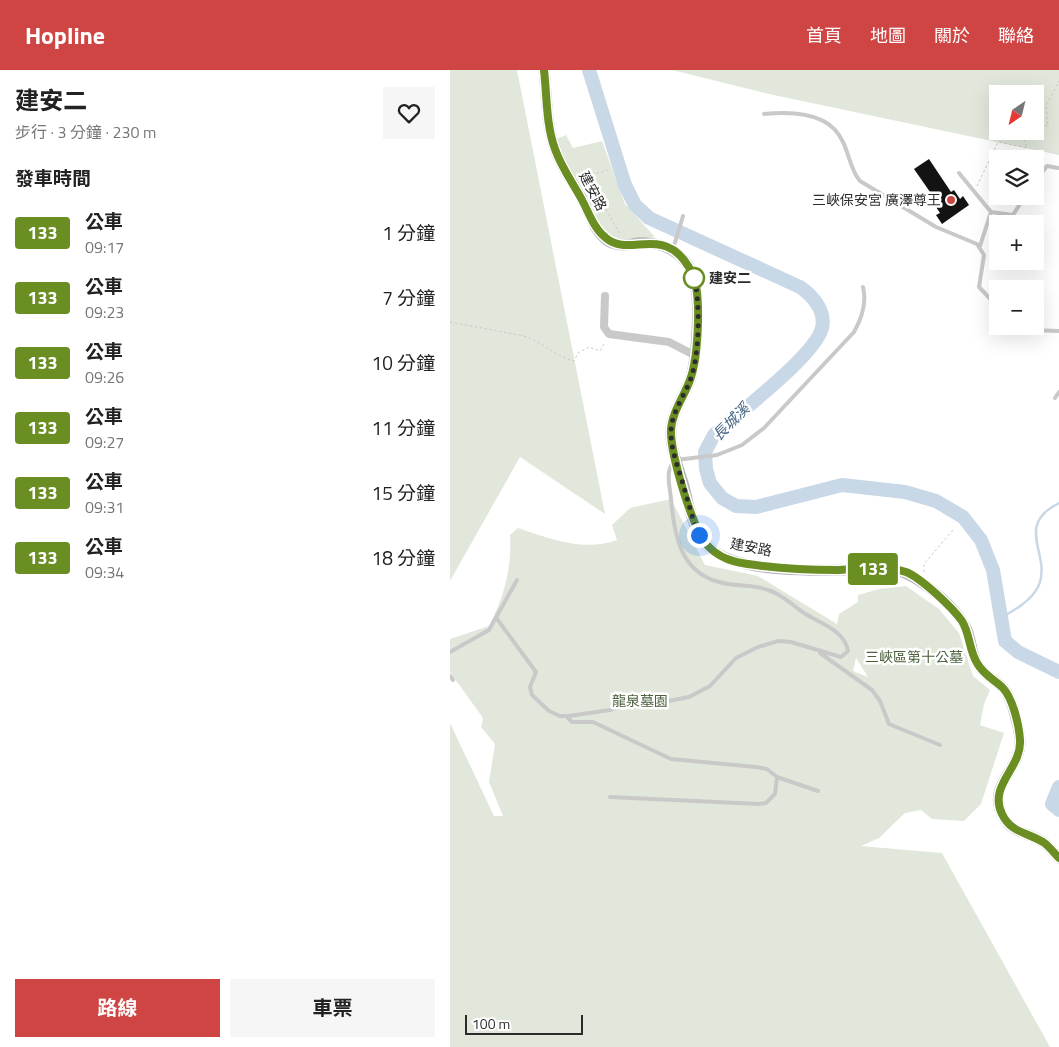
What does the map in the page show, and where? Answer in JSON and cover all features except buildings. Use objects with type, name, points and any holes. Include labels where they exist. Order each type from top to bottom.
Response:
[{"type":"street","name":"建安路","points":[[544,70],[551,133],[557,156],[602,235],[609,241],[627,245],[648,243],[673,249],[689,267],[697,287],[696,356],[691,378],[673,419],[671,431],[676,460],[690,513],[699,535],[709,548],[722,557],[742,563],[800,570],[893,570],[906,572],[926,586],[956,614],[968,632],[975,659],[985,674],[1008,694],[1017,723],[1020,749],[1017,759],[998,792],[999,808],[1004,818],[1014,829],[1042,841],[1059,858]]},
{"type":"street","points":[[605,296],[604,327],[609,334],[669,342],[696,356]]},
{"type":"lane","points":[[764,114],[795,112],[826,122],[842,139],[860,181],[936,227],[980,246]]},
{"type":"lane","points":[[1044,170],[1047,166],[1053,165],[1058,168]]},
{"type":"lane","points":[[959,172],[991,212],[1013,215],[1019,205]]},
{"type":"lane","points":[[989,296],[980,286],[984,259],[980,246],[991,212]]},
{"type":"lane","points":[[673,249],[683,216]]},
{"type":"lane","points":[[497,619],[536,672],[530,688],[532,695],[549,711],[566,716],[610,710],[637,700],[664,702],[689,697],[710,686],[736,658],[758,647],[778,641],[791,642],[818,652],[841,657],[848,651],[843,640],[835,631],[775,592],[756,587],[719,582],[705,577],[687,560],[676,538],[668,472],[676,460],[717,455],[742,445],[764,428],[850,336],[860,322],[864,307],[863,287]]},
{"type":"lane","points":[[1044,330],[1059,331]]},
{"type":"lane","points":[[1054,398],[1059,392]]},
{"type":"lane","points":[[450,652],[489,630],[497,619],[517,580]]},
{"type":"lane","points":[[818,652],[872,690],[880,701],[889,724],[940,745]]},
{"type":"lane","points":[[450,676],[453,680]]},
{"type":"lane","points":[[566,716],[572,722],[593,722],[671,759],[756,766],[767,769],[777,777],[818,791]]},
{"type":"lane","points":[[610,797],[759,804],[766,803],[775,794],[777,777]]},
{"type":"path","points":[[1044,125],[1048,126],[1046,106],[1059,81]]},
{"type":"path","points":[[975,191],[998,142],[1027,148],[1024,140]]},
{"type":"path","points":[[578,180],[608,170]]},
{"type":"path","points":[[586,176],[627,245]]},
{"type":"path","points":[[450,322],[524,336],[533,339],[557,356],[574,360],[578,353],[589,347],[600,351],[609,334]]},
{"type":"path","points":[[925,574],[924,564],[953,530]]},
{"type":"green space","points":[[450,70],[517,70],[605,514],[520,457],[450,581]]},
{"type":"green space","points":[[672,70],[1059,70],[1059,155],[1044,152],[1044,150],[1035,150],[769,94]]},
{"type":"green space","points":[[566,135],[573,148],[602,141],[625,204],[655,237],[620,241],[605,233],[554,140]]},
{"type":"green space","points":[[671,499],[705,565],[758,576],[837,624],[839,614],[858,602],[858,595],[879,589],[906,586],[939,609],[959,633],[973,676],[990,690],[984,704],[980,725],[1004,733],[981,804],[964,821],[932,819],[921,810],[905,813],[879,838],[861,846],[942,853],[1050,1047],[450,1047],[450,723],[494,816],[503,816],[489,782],[495,744],[481,727],[483,718],[450,672],[450,639],[489,626],[506,582],[510,559],[510,535],[518,528],[567,543],[592,545],[604,543],[617,540],[612,525],[630,508]],"holes":[[[856,658],[868,677],[853,671]]]},
{"type":"waterway","name":"長城溪","points":[[589,70],[625,185],[635,205],[649,218],[800,287],[814,299],[822,316],[822,328],[806,353],[774,384],[714,435],[705,452],[706,469],[710,483],[722,498],[736,506],[756,507],[842,485],[905,492],[936,501],[963,517],[981,540],[993,570],[1005,641],[1018,652],[1059,672]]},
{"type":"waterway","points":[[1000,618],[1023,604],[1034,594],[1040,582],[1042,571],[1036,530],[1039,520],[1046,511],[1059,503]]},
{"type":"waterway","name":"長城溪","points":[[1059,787],[1052,804],[1059,810]]},
{"type":"bus line","name":"133","points":[[544,70],[554,147],[596,228],[609,241],[617,244],[648,243],[673,249],[679,254],[694,275],[697,287],[696,359],[691,378],[673,419],[671,431],[673,450],[690,513],[699,535],[709,548],[722,557],[735,562],[755,566],[800,570],[893,570],[906,572],[931,591],[962,621],[968,632],[975,659],[979,666],[985,674],[1008,694],[1017,723],[1020,749],[1017,759],[998,792],[999,808],[1009,825],[1018,833],[1042,841],[1059,858]]},
{"type":"place","name":"三峽保安宮 廣澤尊王","points":[[951,200]]},
{"type":"place","name":"建安二","points":[[694,278]]},
{"type":"route","points":[[694,278],[694,275],[697,287],[696,359],[691,378],[673,419],[671,431],[673,450],[690,513],[699,535]]},
{"type":"park label","name":"三峽區第十公墓","points":[[914,657]]},
{"type":"park label","name":"龍泉墓園","points":[[640,701]]}]
